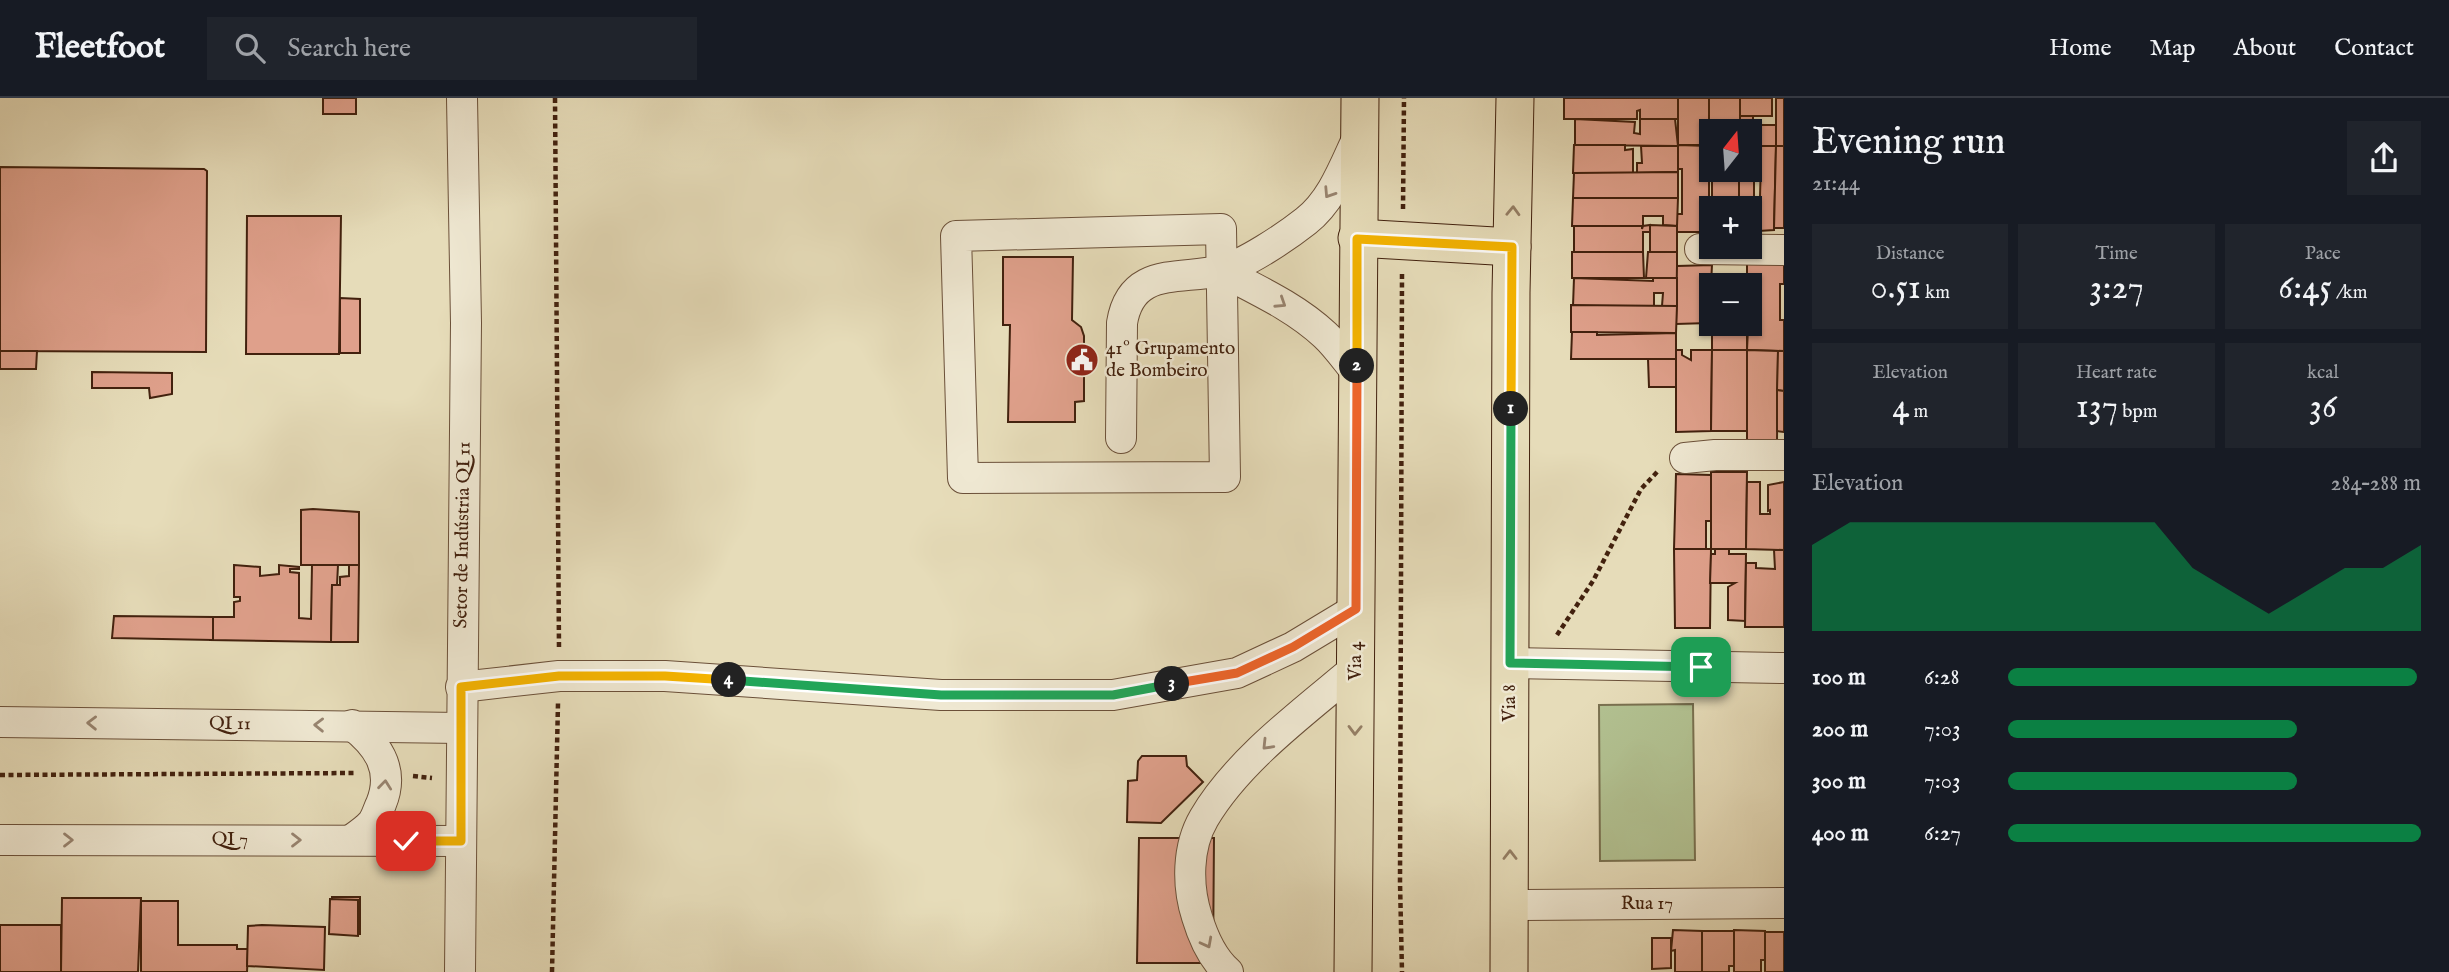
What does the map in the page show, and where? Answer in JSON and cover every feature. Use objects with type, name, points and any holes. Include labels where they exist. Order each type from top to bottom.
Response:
[{"type":"main road","name":"Via 8","points":[[1509,972],[1509,905],[1523,663],[1512,247],[1515,98]]},
{"type":"main road","name":"Via 4","points":[[1353,972],[1360,115]]},
{"type":"main road","points":[[1357,239],[1402,239],[1512,247]]},
{"type":"street","name":"Setor de Indústria QI 11","points":[[460,972],[466,323],[462,98]]},
{"type":"street","points":[[1121,438],[1124,309],[1133,295],[1151,281],[1163,276],[1221,271],[1271,246],[1309,219],[1331,194],[1360,115]]},
{"type":"street","points":[[1221,229],[1221,271],[1225,477],[962,478],[956,236],[1221,229]]},
{"type":"street","points":[[1762,249],[1784,250]]},
{"type":"street","points":[[1221,271],[1302,317],[1326,335],[1357,373]]},
{"type":"street","points":[[1685,458],[1784,455]]},
{"type":"street","points":[[461,687],[559,676],[665,676],[941,695],[1113,695],[1237,673],[1293,647],[1356,609]]},
{"type":"street","points":[[1523,663],[1784,668]]},
{"type":"street","points":[[1228,972],[1218,964],[1201,932],[1191,899],[1191,852],[1203,819],[1271,740],[1356,668]]},
{"type":"street","name":"QI 11","points":[[0,722],[461,727]]},
{"type":"street","points":[[351,841],[374,821],[384,798],[386,773],[381,754],[371,739],[352,725]]},
{"type":"street","name":"QI 7","points":[[0,840],[461,841]]},
{"type":"street","name":"Rua 17","points":[[1509,905],[1784,903]]},
{"type":"path","points":[[552,972],[559,676],[555,98]]},
{"type":"path","points":[[1402,972],[1399,882],[1404,98]]},
{"type":"path","points":[[1523,663],[1593,581],[1641,489],[1658,471],[1685,458]]},
{"type":"path","points":[[0,775],[386,773],[461,781]]},
{"type":"green space","points":[[1693,704],[1695,860],[1600,861],[1599,705]]},
{"type":"building","points":[[323,98],[356,98],[356,114],[323,114]]},
{"type":"building","points":[[1564,98],[1678,98],[1678,119],[1640,119],[1640,110],[1637,111],[1637,119],[1564,119]]},
{"type":"building","points":[[1678,98],[1709,98],[1709,119],[1699,119],[1699,145],[1678,145]]},
{"type":"building","points":[[1709,98],[1740,98],[1740,119],[1709,119]]},
{"type":"building","points":[[1740,98],[1772,98],[1772,116],[1740,116]]},
{"type":"building","points":[[1776,98],[1784,98],[1784,146],[1776,146]]},
{"type":"building","points":[[1740,116],[1753,116],[1753,119],[1740,119]]},
{"type":"building","points":[[1575,119],[1635,122],[1634,133],[1640,134],[1640,119],[1675,119],[1678,146],[1575,145]]},
{"type":"building","points":[[1762,125],[1776,125],[1776,146],[1762,146]]},
{"type":"building","points":[[1574,145],[1625,145],[1625,150],[1633,149],[1633,173],[1573,173]]},
{"type":"building","points":[[1678,145],[1699,146],[1699,182],[1709,182],[1709,196],[1699,196],[1699,232],[1677,232],[1677,214],[1682,214],[1682,169],[1678,169]]},
{"type":"building","points":[[1641,146],[1678,146],[1678,172],[1637,173],[1637,163],[1642,163]]},
{"type":"building","points":[[1762,146],[1776,146],[1774,230],[1762,231]]},
{"type":"building","points":[[1776,146],[1784,146],[1784,228],[1774,228]]},
{"type":"building","points":[[0,167],[207,171],[206,352],[0,351]]},
{"type":"building","points":[[1678,172],[1678,198],[1573,198],[1574,173]]},
{"type":"building","points":[[1712,182],[1739,182],[1739,196],[1712,196]]},
{"type":"building","points":[[1739,182],[1754,182],[1754,196],[1739,196]]},
{"type":"building","points":[[1573,198],[1678,198],[1677,226],[1663,225],[1663,216],[1643,216],[1643,226],[1572,226]]},
{"type":"building","points":[[247,216],[341,216],[339,354],[246,354]]},
{"type":"building","points":[[1650,225],[1677,226],[1677,252],[1650,252]]},
{"type":"building","points":[[1650,225],[1650,232],[1643,232],[1643,252],[1574,252],[1574,226],[1642,226],[1642,229],[1643,226]]},
{"type":"building","points":[[1572,252],[1643,252],[1644,278],[1572,278]]},
{"type":"building","points":[[1648,252],[1677,252],[1677,278],[1646,278]]},
{"type":"building","points":[[1003,257],[1073,257],[1072,320],[1081,327],[1084,336],[1084,401],[1075,402],[1075,422],[1008,422],[1010,325],[1003,325]]},
{"type":"building","points":[[1784,263],[1784,284],[1780,284],[1780,320],[1784,320],[1784,351],[1747,350],[1748,336],[1762,336],[1762,273],[1747,273],[1747,264]]},
{"type":"building","points":[[1712,265],[1712,273],[1699,273],[1699,323],[1676,324],[1677,266]]},
{"type":"building","points":[[1574,278],[1653,281],[1653,278],[1677,278],[1677,306],[1662,306],[1663,293],[1654,293],[1654,306],[1573,306]]},
{"type":"building","points":[[340,298],[360,299],[360,353],[340,353]]},
{"type":"building","points":[[1571,305],[1677,306],[1676,333],[1571,332]]},
{"type":"building","points":[[1572,332],[1597,332],[1597,335],[1676,333],[1676,359],[1571,359]]},
{"type":"building","points":[[1712,336],[1747,336],[1747,350],[1712,350]]},
{"type":"building","points":[[1676,350],[1682,350],[1682,355],[1691,360],[1691,350],[1712,350],[1711,431],[1676,432]]},
{"type":"building","points":[[1712,350],[1747,350],[1747,431],[1711,431]]},
{"type":"building","points":[[1747,350],[1778,351],[1777,441],[1747,441]]},
{"type":"building","points":[[0,351],[37,351],[36,369],[0,369]]},
{"type":"building","points":[[1778,351],[1784,351],[1784,391],[1777,390]]},
{"type":"building","points":[[1648,359],[1676,359],[1676,387],[1649,387]]},
{"type":"building","points":[[92,372],[172,373],[172,394],[150,398],[149,388],[92,388]]},
{"type":"building","points":[[1777,390],[1784,391],[1784,432],[1777,431]]},
{"type":"building","points":[[1711,472],[1747,472],[1746,549],[1711,549]]},
{"type":"building","points":[[1676,474],[1711,475],[1711,521],[1706,521],[1706,549],[1674,549]]},
{"type":"building","points":[[1747,482],[1760,482],[1760,514],[1770,514],[1768,485],[1784,482],[1784,550],[1746,549]]},
{"type":"building","points":[[301,510],[359,512],[359,565],[301,565]]},
{"type":"building","points":[[1674,549],[1711,549],[1710,628],[1675,628]]},
{"type":"building","points":[[1715,549],[1729,549],[1729,554],[1746,554],[1745,621],[1728,620],[1728,587],[1735,583],[1710,583],[1711,554],[1715,554]]},
{"type":"building","points":[[1774,550],[1784,550],[1784,627],[1745,627],[1746,563],[1756,563],[1756,568],[1775,569]]},
{"type":"building","points":[[234,565],[260,567],[260,576],[279,574],[279,565],[299,567],[290,569],[290,572],[299,573],[299,618],[311,619],[312,565],[338,565],[337,585],[332,585],[331,642],[210,640],[210,617],[234,617],[234,602],[240,601],[240,597],[234,597]]},
{"type":"building","points":[[349,565],[359,565],[358,642],[331,642],[332,585],[340,585],[340,577],[349,576]]},
{"type":"building","points":[[114,616],[213,617],[213,640],[112,638]]},
{"type":"building","points":[[1142,756],[1186,756],[1187,766],[1203,782],[1161,823],[1127,822],[1128,781],[1137,780],[1138,761]]},
{"type":"building","points":[[1139,838],[1214,838],[1213,963],[1137,963]]},
{"type":"building","points":[[332,897],[360,897],[360,934],[332,934]]},
{"type":"building","points":[[62,898],[141,898],[138,972],[61,972]]},
{"type":"building","points":[[330,899],[358,900],[358,936],[329,934]]},
{"type":"building","points":[[141,901],[178,901],[178,945],[237,945],[237,949],[248,949],[247,972],[141,972]]},
{"type":"building","points":[[0,925],[61,925],[61,972],[0,972]]},
{"type":"building","points":[[248,926],[325,927],[324,970],[247,966]]},
{"type":"building","points":[[1673,930],[1702,931],[1702,972],[1675,972],[1675,950],[1671,951]]},
{"type":"building","points":[[1734,930],[1765,931],[1765,960],[1761,960],[1761,972],[1734,972]]},
{"type":"building","points":[[1702,931],[1734,931],[1734,966],[1729,966],[1729,972],[1702,972]]},
{"type":"building","points":[[1765,932],[1784,932],[1784,972],[1765,972]]},
{"type":"building","points":[[1652,938],[1671,938],[1671,968],[1652,969]]},
{"type":"place","name":"41º Grupamento de Bombeiro","points":[[1082,360]]},
{"type":"route","points":[[406,841],[461,841],[461,687],[559,676],[665,676],[941,695],[1113,695],[1237,673],[1293,647],[1356,609],[1357,239],[1402,239],[1512,247],[1510,663],[1701,667]]}]
